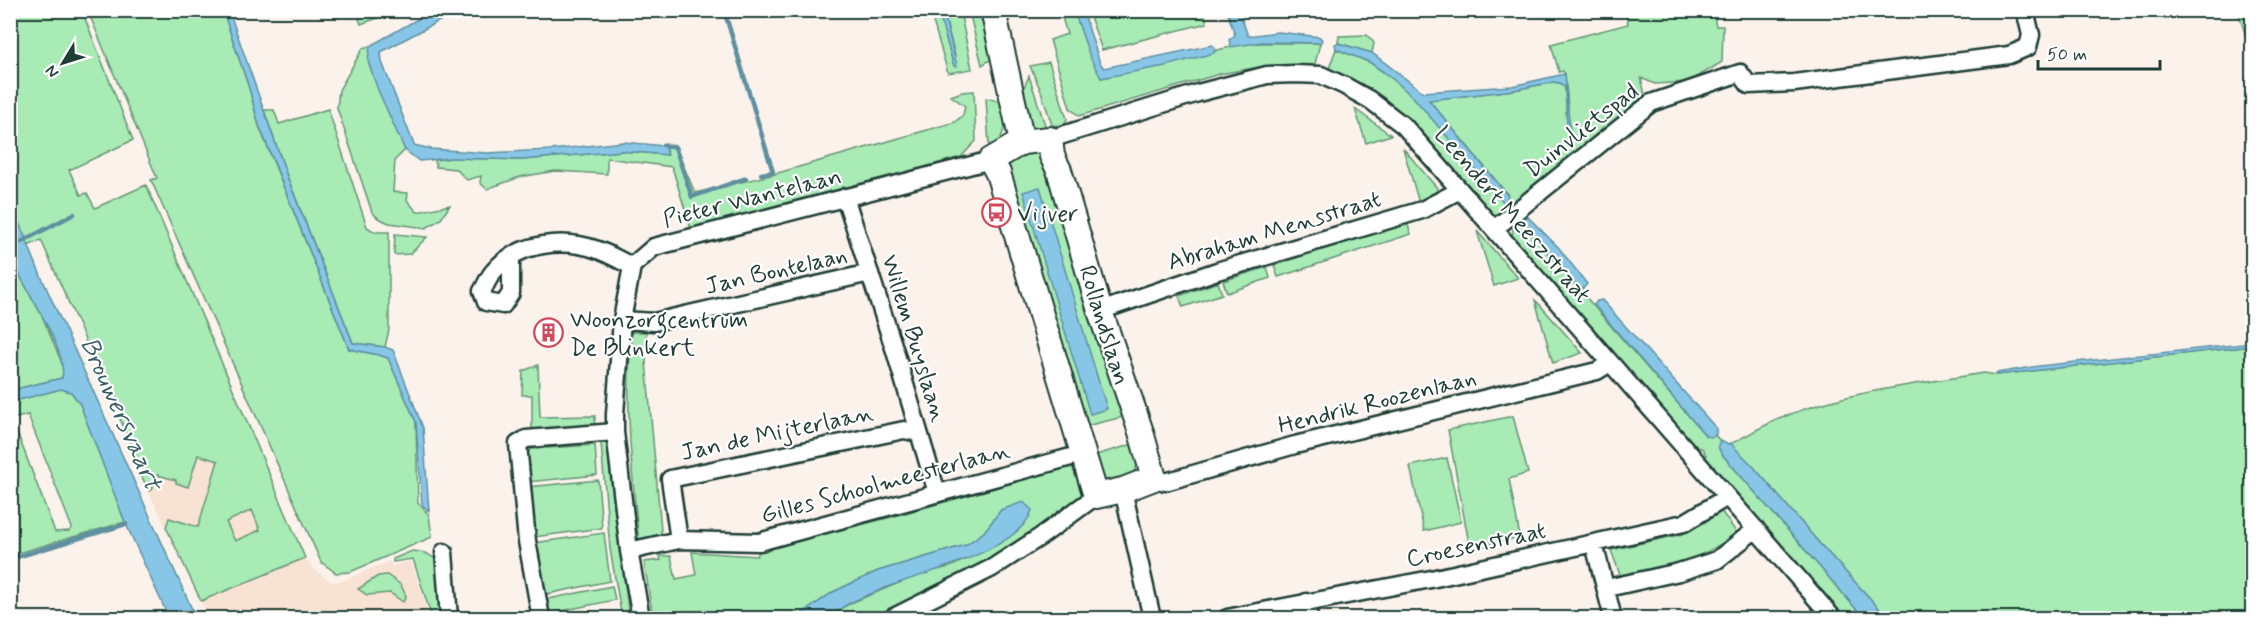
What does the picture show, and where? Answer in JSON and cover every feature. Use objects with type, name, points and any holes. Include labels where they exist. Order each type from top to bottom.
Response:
[{"type":"street","points":[[993,10],[1022,142]]},
{"type":"street","name":"Duinvlietspad","points":[[1494,229],[1651,103],[1740,73],[1749,85],[1794,82],[2009,55],[2028,47],[2031,36],[2025,10]]},
{"type":"street","name":"Leendert Meeszstraat","points":[[1050,139],[1198,93],[1267,75],[1321,75],[1353,90],[1393,116],[1404,126],[1833,618]]},
{"type":"street","points":[[1050,139],[1022,142],[991,159],[998,173],[1096,496]]},
{"type":"street","name":"Rollandslaan","points":[[1050,139],[1052,156],[1059,170],[1100,311],[1154,478]]},
{"type":"street","name":"Pieter Wantelaan","points":[[632,266],[654,247],[991,159]]},
{"type":"street","name":"Abraham Mensstraat","points":[[1100,311],[1217,271],[1422,210],[1460,190]]},
{"type":"street","name":"Willem Buyslaan","points":[[845,197],[937,493]]},
{"type":"street","points":[[510,256],[528,248],[576,244],[598,250],[632,266],[622,320],[615,432],[629,551],[641,618]]},
{"type":"street","name":"Jan Bontelaan","points":[[622,320],[654,322],[870,273]]},
{"type":"street","name":"Hendrik Roozenlaan","points":[[1154,478],[1165,482],[1317,440],[1597,371],[1610,363]]},
{"type":"street","name":"Jan de Mijterlaan","points":[[678,540],[670,479],[904,430],[919,433]]},
{"type":"street","points":[[541,618],[527,542],[518,444],[526,439],[615,432]]},
{"type":"street","name":"Gilles Schoolmeesterlaan","points":[[629,551],[678,540],[759,542],[1082,454]]},
{"type":"street","points":[[892,618],[992,568],[1040,537],[1096,496],[1123,490],[1154,478]]},
{"type":"street","points":[[1123,490],[1152,618]]},
{"type":"street","name":"Croesenstraat","points":[[1227,618],[1308,610],[1431,579],[1684,523],[1727,497]]},
{"type":"street","points":[[1606,588],[1679,572],[1717,560],[1756,529]]},
{"type":"street","points":[[1594,544],[1613,618]]},
{"type":"street","points":[[444,552],[449,618]]},
{"type":"shaded area","points":[[222,440],[261,530],[184,565],[141,475]]},
{"type":"shaded area","points":[[305,558],[315,570],[331,582],[342,581],[390,561],[392,566],[411,561],[430,618],[209,618],[201,601]]},
{"type":"green space","points":[[356,10],[397,11],[361,24]]},
{"type":"green space","points":[[10,11],[82,11],[133,140],[69,170],[81,195],[87,193],[95,208],[146,185],[305,558],[201,601],[166,527],[169,518],[198,527],[218,461],[198,455],[188,487],[176,483],[176,480],[157,475],[152,490],[149,491],[141,475],[144,473],[41,240],[28,246],[11,203]],"holes":[[[252,510],[260,530],[235,541],[226,522]]]},
{"type":"green space","points":[[88,11],[223,11],[249,88],[259,126],[349,349],[388,358],[416,422],[418,503],[429,515],[432,537],[350,572],[336,573],[321,562],[151,180],[157,178]]},
{"type":"green space","points":[[930,11],[938,11],[954,66],[955,55],[943,11],[960,11],[972,69],[948,73]]},
{"type":"green space","points":[[969,11],[985,11],[995,57],[982,65]]},
{"type":"green space","points":[[1060,11],[1078,11],[1101,78],[1247,43],[1320,43],[1314,68],[1265,66],[1219,74],[1079,116],[1070,108],[1050,40],[1067,34]]},
{"type":"green space","points":[[1088,11],[1204,11],[1207,23],[1102,50]]},
{"type":"green space","points":[[1626,11],[1713,11],[1716,26],[1723,26],[1722,62],[1689,82],[1655,84],[1641,78],[1646,99],[1562,164],[1536,189],[1508,210],[1497,215],[1489,212],[1410,123],[1383,97],[1355,81],[1328,71],[1336,49],[1369,62],[1412,93],[1508,195],[1429,100],[1514,90],[1553,82],[1560,83],[1565,88],[1568,146],[1571,146],[1565,74],[1563,71],[1559,72],[1551,44],[1628,24]]},
{"type":"green space","points":[[2238,11],[2252,11],[2252,56]]},
{"type":"green space","points":[[1367,35],[1374,43],[1372,53],[1338,43],[1339,36]]},
{"type":"green space","points":[[370,46],[373,76],[405,150],[395,160],[393,192],[408,193],[407,200],[417,212],[450,205],[441,219],[426,228],[389,223],[372,212],[337,108],[339,90],[363,48]]},
{"type":"green space","points":[[1049,62],[1067,119],[1063,126],[1052,125],[1030,66]]},
{"type":"green space","points":[[1029,76],[1047,131],[1037,131],[1021,112],[1020,100]]},
{"type":"green space","points":[[974,91],[976,141],[961,157],[692,232],[672,167],[607,158],[607,174],[555,171],[520,177],[487,189],[480,183],[481,176],[467,180],[456,169],[436,167],[435,160],[452,158],[522,160],[622,151],[667,155],[664,146],[675,145],[695,193],[771,175],[955,122],[963,115],[965,106],[951,96]]},
{"type":"green space","points":[[986,98],[1003,102],[1007,121],[998,146],[989,146]]},
{"type":"green space","points":[[328,109],[367,227],[375,232],[389,232],[389,330],[385,347],[353,343],[286,173],[264,110],[274,110],[279,124]]},
{"type":"green space","points":[[1355,109],[1391,135],[1366,143]]},
{"type":"green space","points":[[1403,148],[1437,188],[1436,196],[1419,203]]},
{"type":"green space","points":[[1034,152],[1048,156],[1127,416],[1078,428],[1007,167],[1014,158]]},
{"type":"green space","points":[[1521,222],[1706,436],[1715,435],[1720,441],[1718,446],[1721,453],[1864,618],[1840,618],[1706,463],[1706,455],[1702,448],[1693,447],[1611,350],[1609,351],[1596,336],[1598,334],[1587,321],[1585,322],[1512,237],[1513,229]]},
{"type":"green space","points":[[1407,223],[1411,234],[1278,277],[1274,265]]},
{"type":"green space","points":[[1477,231],[1518,278],[1494,286]]},
{"type":"green space","points":[[395,234],[427,237],[410,254],[394,255]]},
{"type":"green space","points":[[10,257],[43,318],[64,368],[62,378],[11,390]]},
{"type":"green space","points":[[1267,267],[1270,278],[1227,293],[1223,281]]},
{"type":"green space","points":[[1218,282],[1222,294],[1183,307],[1179,296]]},
{"type":"green space","points":[[1535,300],[1541,306],[1582,353],[1553,363]]},
{"type":"green space","points":[[632,332],[646,332],[646,362],[662,541],[639,544],[629,412]]},
{"type":"green space","points":[[2252,346],[2252,618],[1888,618],[1752,465],[1730,444],[1802,410],[1853,395],[1984,373],[1996,375]]},
{"type":"green space","points":[[538,365],[540,417],[595,416],[594,430],[544,433],[532,429],[532,395],[522,395],[523,371]]},
{"type":"green space","points":[[61,389],[71,392],[80,404],[125,522],[11,555],[10,402]],"holes":[[[28,415],[72,528],[69,531],[55,532],[12,419]]]},
{"type":"green space","points":[[1513,416],[1528,473],[1509,479],[1520,537],[1470,549],[1448,430]]},
{"type":"green space","points":[[601,443],[608,443],[613,451],[613,487],[629,618],[622,618],[610,549]]},
{"type":"green space","points":[[1137,443],[1138,465],[1131,476],[1108,482],[1098,476],[1089,457]]},
{"type":"green space","points":[[595,445],[597,475],[527,482],[525,455],[531,449]]},
{"type":"green space","points":[[1447,458],[1461,522],[1424,531],[1410,466]]},
{"type":"green space","points":[[1072,466],[1083,497],[1006,556],[875,618],[822,618],[853,602],[923,573],[950,567],[1001,542],[1001,510],[984,532],[966,545],[878,571],[833,592],[796,618],[653,618],[644,562],[661,560],[660,556],[671,556],[676,579],[696,575],[692,552],[757,556],[759,551],[768,551],[777,546],[888,518]]},
{"type":"green space","points":[[598,480],[602,528],[534,537],[528,487]]},
{"type":"green space","points":[[1721,511],[1737,533],[1723,543],[1682,562],[1620,575],[1611,550],[1683,534]]},
{"type":"green space","points":[[604,533],[610,581],[542,595],[534,543]]},
{"type":"green space","points":[[412,551],[429,555],[437,563],[445,618],[432,618],[413,559],[393,562],[393,559]]},
{"type":"green space","points":[[387,575],[401,585],[406,596],[403,602],[390,593],[367,595],[358,589],[378,576]]},
{"type":"green space","points":[[612,586],[615,600],[546,614],[543,600]]},
{"type":"water","points":[[223,11],[229,11],[288,179],[353,343],[393,350],[423,428],[429,511],[422,505],[416,422],[388,358],[349,349],[259,125]]},
{"type":"water","points":[[432,11],[458,11],[381,52],[382,62],[414,145],[431,149],[487,153],[551,150],[623,142],[664,146],[668,155],[622,151],[522,160],[452,158],[419,161],[405,150],[378,90],[368,61],[370,46]]},
{"type":"water","points":[[938,11],[943,11],[957,66],[954,66]]},
{"type":"water","points":[[1074,11],[1083,11],[1100,63],[1104,68],[1212,45],[1215,47],[1214,53],[1165,66],[1101,78],[1090,57]]},
{"type":"water","points":[[1227,11],[1239,11],[1248,36],[1278,32],[1320,37],[1322,40],[1320,43],[1262,42],[1231,47],[1229,40],[1235,35]]},
{"type":"water","points":[[1335,44],[1372,53],[1423,92],[1512,86],[1565,74],[1571,146],[1568,147],[1565,88],[1560,83],[1553,82],[1514,90],[1429,100],[1508,196],[1504,203],[1413,97],[1369,62],[1336,49]]},
{"type":"water","points":[[1040,187],[1107,409],[1090,414],[1023,192]]},
{"type":"water","points":[[11,203],[41,276],[196,618],[169,618],[125,522],[80,404],[71,392],[61,389],[11,402],[11,390],[62,378],[62,366],[52,336],[10,254]]},
{"type":"water","points":[[1527,216],[1559,248],[1587,284],[1581,291],[1521,222]]},
{"type":"water","points":[[1602,300],[1716,428],[1716,434],[1713,437],[1706,436],[1594,305],[1597,301]]},
{"type":"water","points":[[2252,343],[2252,346],[1997,375],[1996,373],[2039,366]]},
{"type":"water","points":[[1720,441],[1730,443],[1752,465],[1888,618],[1864,618],[1721,453],[1718,446]]},
{"type":"water","points":[[1023,502],[1032,510],[1024,525],[990,549],[945,568],[885,588],[823,618],[796,618],[833,592],[878,571],[966,545],[984,532],[1001,510]]},
{"type":"waterway","points":[[724,10],[773,172],[761,174]]},
{"type":"waterway","points":[[663,145],[675,147],[692,197],[746,178]]},
{"type":"waterway","points":[[21,242],[74,214]]},
{"type":"waterway","points":[[10,559],[126,524]]},
{"type":"place","name":"Vijver","points":[[996,213]]},
{"type":"place","name":"Woonzorgcentrum De Blinkert","points":[[549,333]]},
{"type":"water label","name":"Brouwersvaart","points":[[122,413]]}]
